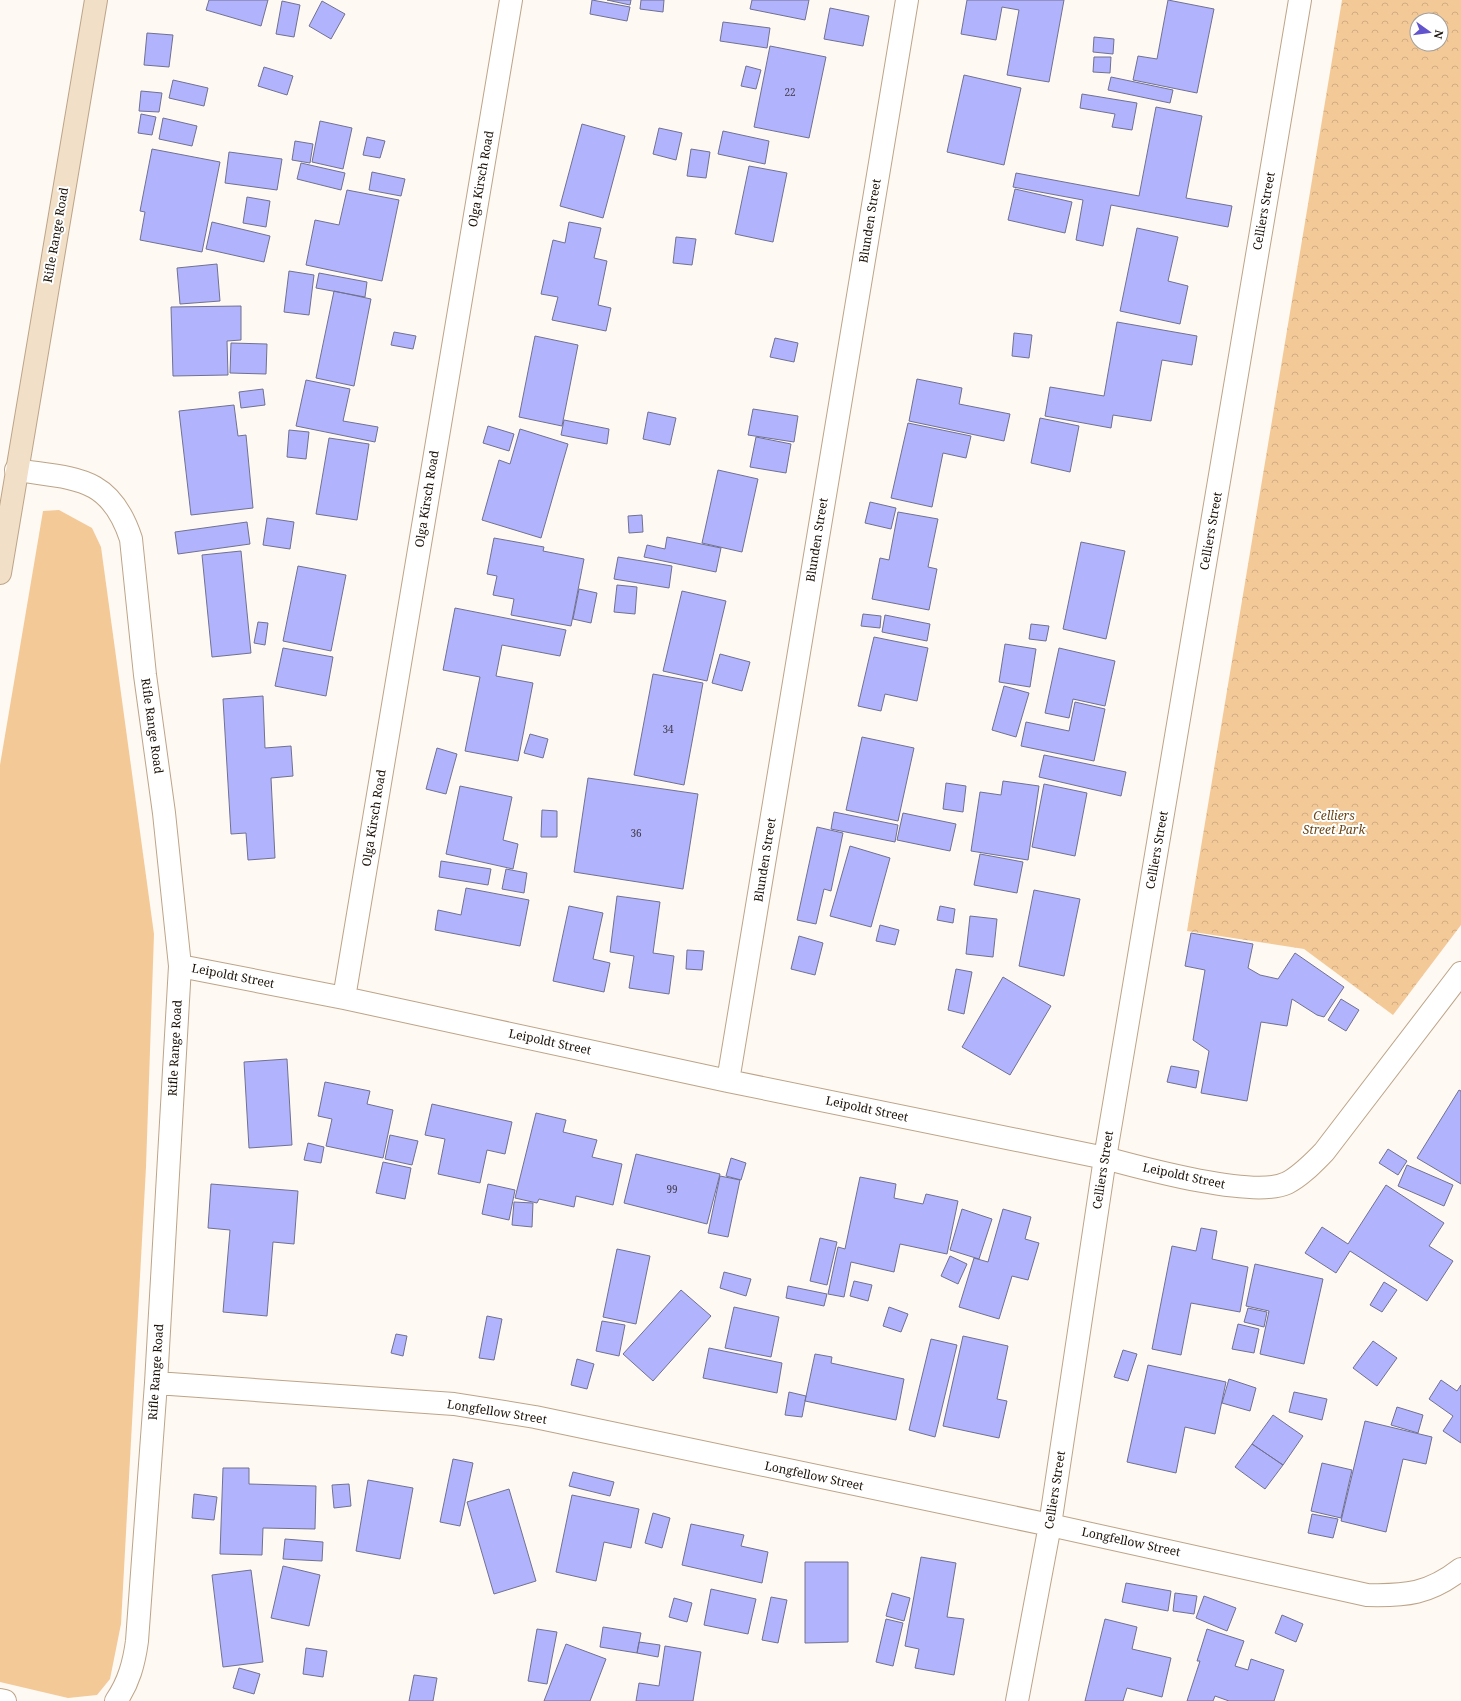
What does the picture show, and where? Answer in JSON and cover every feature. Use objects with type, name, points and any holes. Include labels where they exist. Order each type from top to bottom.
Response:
[{"type":"main road","name":"Rifle Range Road","points":[[0,573],[16,470],[96,0]]},
{"type":"street","name":"Olga Kirsch Road","points":[[344,998],[512,0]]},
{"type":"street","name":"Blunden Street","points":[[728,1081],[907,0]]},
{"type":"street","name":"Celliers Street","points":[[1017,1701],[1050,1525],[1105,1158],[1300,0]]},
{"type":"street","name":"Rifle Range Road","points":[[16,470],[66,478],[94,486],[107,494],[118,508],[132,539],[144,667],[164,813],[180,966],[156,1383],[137,1641],[134,1661],[129,1678],[116,1701]]},
{"type":"street","name":"Leipoldt Street","points":[[180,966],[344,998],[728,1081],[1105,1158],[1149,1170],[1239,1187],[1265,1188],[1286,1183],[1303,1172],[1324,1152],[1461,973]]},
{"type":"street","name":"Longfellow Street","points":[[156,1383],[454,1404],[528,1416],[1050,1525],[1367,1595],[1399,1596],[1430,1588],[1450,1578],[1461,1569]]},
{"type":"street","points":[[0,1700],[5,1701]]},
{"type":"green space","name":"Celliers Street Park","points":[[1342,0],[1461,0],[1461,925],[1393,1015],[1304,949],[1187,931]]},
{"type":"green space","points":[[59,510],[92,528],[101,547],[154,934],[146,1167],[121,1624],[110,1679],[97,1695],[68,1698],[0,1682],[0,765],[43,511]]},
{"type":"building","points":[[209,0],[268,0],[261,26],[206,10]]},
{"type":"building","points":[[592,0],[630,7],[627,21],[590,14]]},
{"type":"building","points":[[607,0],[631,0],[630,5]]},
{"type":"building","points":[[641,0],[664,0],[663,12],[640,9]]},
{"type":"building","points":[[752,0],[809,0],[805,20],[750,9]]},
{"type":"building","points":[[967,0],[1064,0],[1049,82],[1007,75],[1019,10],[1002,7],[996,40],[961,34]]},
{"type":"building","points":[[1168,0],[1214,9],[1197,93],[1133,80],[1138,56],[1157,59]]},
{"type":"building","points":[[282,1],[300,5],[294,37],[276,34]]},
{"type":"building","points":[[322,1],[345,14],[331,39],[309,26]]},
{"type":"building","points":[[830,8],[869,16],[863,46],[824,39]]},
{"type":"building","points":[[723,22],[770,28],[767,48],[720,41]]},
{"type":"building","points":[[147,33],[173,35],[169,67],[144,65]]},
{"type":"building","points":[[1094,37],[1114,39],[1113,54],[1093,52]]},
{"type":"building","points":[[770,46],[826,57],[809,138],[754,127]]},
{"type":"building","points":[[1094,57],[1111,57],[1110,73],[1093,72]]},
{"type":"building","points":[[746,66],[761,70],[756,89],[741,86]]},
{"type":"building","points":[[264,67],[293,76],[287,95],[258,86]]},
{"type":"building","points":[[964,75],[1021,88],[1004,165],[947,152]]},
{"type":"building","points":[[1111,77],[1173,90],[1170,103],[1108,90]]},
{"type":"building","points":[[173,80],[208,88],[204,106],[169,98]]},
{"type":"building","points":[[141,91],[162,93],[159,112],[139,111]]},
{"type":"building","points":[[1082,94],[1137,103],[1132,130],[1112,127],[1115,114],[1080,108]]},
{"type":"building","points":[[1156,107],[1202,116],[1186,198],[1232,206],[1228,227],[1111,205],[1103,246],[1076,240],[1083,200],[1013,187],[1016,173],[1139,196]]},
{"type":"building","points":[[141,114],[156,117],[152,135],[138,133]]},
{"type":"building","points":[[163,118],[197,126],[192,146],[159,139]]},
{"type":"building","points":[[320,121],[352,128],[343,169],[312,162]]},
{"type":"building","points":[[582,124],[625,136],[603,218],[560,206]]},
{"type":"building","points":[[659,128],[682,133],[676,160],[653,154]]},
{"type":"building","points":[[723,131],[769,141],[765,164],[718,154]]},
{"type":"building","points":[[367,137],[385,141],[380,158],[363,155]]},
{"type":"building","points":[[295,141],[313,144],[310,163],[292,160]]},
{"type":"building","points":[[152,149],[220,162],[202,252],[140,240],[145,212],[140,211]]},
{"type":"building","points":[[691,149],[710,152],[706,178],[687,176]]},
{"type":"building","points":[[229,152],[282,159],[277,190],[225,183]]},
{"type":"building","points":[[301,163],[345,173],[341,190],[297,179]]},
{"type":"building","points":[[749,166],[787,173],[773,242],[735,234]]},
{"type":"building","points":[[372,172],[405,179],[401,196],[369,190]]},
{"type":"building","points":[[1015,189],[1072,202],[1065,233],[1008,220]]},
{"type":"building","points":[[347,190],[399,200],[382,281],[306,265],[315,220],[339,225]]},
{"type":"building","points":[[247,197],[270,201],[266,227],[243,223]]},
{"type":"building","points":[[212,222],[270,236],[264,262],[206,249]]},
{"type":"building","points":[[569,222],[601,228],[594,258],[607,261],[598,305],[611,308],[606,331],[552,320],[558,297],[541,294],[553,240],[565,243]]},
{"type":"building","points":[[1137,228],[1178,237],[1168,281],[1188,286],[1180,324],[1120,311]]},
{"type":"building","points":[[676,237],[696,239],[692,265],[673,263]]},
{"type":"building","points":[[217,264],[220,301],[180,304],[177,268]]},
{"type":"building","points":[[289,271],[314,275],[309,315],[284,312]]},
{"type":"building","points":[[319,273],[367,282],[365,297],[316,288]]},
{"type":"building","points":[[334,291],[371,299],[354,386],[316,378]]},
{"type":"building","points":[[241,306],[241,340],[227,341],[228,375],[173,376],[171,307]]},
{"type":"building","points":[[1117,322],[1197,336],[1192,365],[1162,360],[1151,421],[1113,415],[1111,428],[1045,416],[1050,387],[1104,396]]},
{"type":"building","points":[[394,332],[416,336],[413,349],[391,345]]},
{"type":"building","points":[[1014,333],[1032,335],[1029,358],[1012,356]]},
{"type":"building","points":[[535,336],[578,345],[562,426],[519,417]]},
{"type":"building","points":[[775,338],[798,343],[794,362],[770,357]]},
{"type":"building","points":[[231,343],[267,344],[266,374],[230,373]]},
{"type":"building","points":[[917,379],[962,388],[959,404],[1010,414],[1004,441],[909,421]]},
{"type":"building","points":[[306,380],[350,389],[343,421],[378,427],[375,442],[296,426]]},
{"type":"building","points":[[263,389],[265,405],[241,408],[239,392]]},
{"type":"building","points":[[234,405],[238,436],[246,435],[253,508],[191,515],[179,411]]},
{"type":"building","points":[[753,409],[798,416],[794,442],[748,435]]},
{"type":"building","points":[[648,412],[676,418],[670,445],[643,439]]},
{"type":"building","points":[[1040,418],[1079,426],[1070,472],[1031,463]]},
{"type":"building","points":[[564,420],[609,429],[607,444],[561,435]]},
{"type":"building","points":[[908,423],[971,436],[966,458],[943,453],[932,507],[891,498]]},
{"type":"building","points":[[488,426],[514,434],[509,451],[483,443]]},
{"type":"building","points":[[520,429],[568,444],[541,538],[482,520],[499,460],[510,464]]},
{"type":"building","points":[[289,430],[309,432],[306,459],[287,457]]},
{"type":"building","points":[[756,437],[791,444],[786,473],[750,467]]},
{"type":"building","points":[[329,438],[369,444],[357,520],[316,514]]},
{"type":"building","points":[[718,470],[758,479],[742,552],[702,543]]},
{"type":"building","points":[[870,502],[896,508],[891,529],[865,523]]},
{"type":"building","points":[[898,512],[938,519],[928,567],[937,569],[929,610],[872,599],[880,558],[889,560]]},
{"type":"building","points":[[642,515],[643,532],[629,533],[628,516]]},
{"type":"building","points":[[267,518],[294,522],[290,549],[263,545]]},
{"type":"building","points":[[247,522],[250,544],[178,554],[175,532]]},
{"type":"building","points":[[667,537],[721,548],[716,572],[644,557],[647,545],[665,549]]},
{"type":"building","points":[[494,538],[544,547],[543,551],[584,559],[571,626],[511,615],[514,599],[493,595],[497,576],[487,574]]},
{"type":"building","points":[[1081,542],[1125,551],[1106,639],[1063,629]]},
{"type":"building","points":[[241,551],[251,653],[212,657],[202,555]]},
{"type":"building","points":[[618,557],[672,566],[669,588],[614,579]]},
{"type":"building","points":[[298,566],[346,575],[331,651],[283,641]]},
{"type":"building","points":[[617,585],[637,587],[635,614],[614,612]]},
{"type":"building","points":[[579,589],[597,593],[591,623],[573,619]]},
{"type":"building","points":[[682,591],[726,601],[707,681],[663,671]]},
{"type":"building","points":[[455,608],[566,630],[560,656],[502,645],[496,676],[533,683],[518,761],[465,751],[480,677],[443,670]]},
{"type":"building","points":[[863,614],[881,616],[880,628],[861,626]]},
{"type":"building","points":[[885,615],[930,624],[927,641],[882,632]]},
{"type":"building","points":[[258,622],[268,623],[265,645],[254,643]]},
{"type":"building","points":[[1031,624],[1049,626],[1046,641],[1029,639]]},
{"type":"building","points":[[874,637],[928,648],[917,701],[885,694],[881,711],[858,706]]},
{"type":"building","points":[[1005,644],[1036,649],[1030,687],[999,682]]},
{"type":"building","points":[[283,648],[333,657],[326,696],[275,686]]},
{"type":"building","points":[[1059,648],[1115,661],[1105,706],[1073,699],[1069,718],[1045,713]]},
{"type":"building","points":[[720,654],[750,662],[742,691],[712,683]]},
{"type":"building","points":[[653,674],[703,683],[684,785],[634,775]]},
{"type":"building","points":[[1004,686],[1029,693],[1016,737],[992,730]]},
{"type":"building","points":[[263,696],[265,748],[291,746],[293,776],[271,778],[275,858],[248,860],[246,833],[231,834],[223,699]]},
{"type":"building","points":[[1075,702],[1105,709],[1094,761],[1021,746],[1026,722],[1069,731]]},
{"type":"building","points":[[530,734],[548,739],[543,758],[524,753]]},
{"type":"building","points":[[862,737],[914,748],[898,821],[846,810]]},
{"type":"building","points":[[437,748],[457,754],[446,794],[426,789]]},
{"type":"building","points":[[1044,755],[1126,772],[1121,796],[1039,777]]},
{"type":"building","points":[[588,778],[698,794],[683,889],[574,872]]},
{"type":"building","points":[[1003,781],[1039,786],[1028,860],[971,851],[980,792],[1001,795]]},
{"type":"building","points":[[946,783],[966,786],[963,812],[943,809]]},
{"type":"building","points":[[1044,784],[1087,793],[1075,856],[1032,847]]},
{"type":"building","points":[[460,786],[512,797],[503,840],[518,844],[513,869],[446,854]]},
{"type":"building","points":[[542,810],[557,811],[557,837],[541,837]]},
{"type":"building","points":[[834,812],[898,825],[895,842],[831,829]]},
{"type":"building","points":[[903,813],[956,824],[950,851],[897,840]]},
{"type":"building","points":[[817,827],[843,833],[831,891],[824,889],[816,924],[797,920]]},
{"type":"building","points":[[850,846],[890,858],[871,927],[830,916]]},
{"type":"building","points":[[980,854],[1023,862],[1017,893],[974,885]]},
{"type":"building","points":[[441,861],[491,869],[488,885],[439,877]]},
{"type":"building","points":[[506,869],[527,873],[524,893],[502,889]]},
{"type":"building","points":[[466,888],[529,900],[520,946],[435,930],[438,910],[461,915]]},
{"type":"building","points":[[1034,890],[1080,899],[1064,976],[1019,966]]},
{"type":"building","points":[[617,896],[660,902],[653,953],[674,956],[669,994],[629,988],[634,956],[610,952]]},
{"type":"building","points":[[569,906],[603,913],[593,959],[610,963],[604,992],[553,981]]},
{"type":"building","points":[[940,906],[955,909],[953,923],[937,920]]},
{"type":"building","points":[[970,916],[997,919],[993,957],[966,954]]},
{"type":"building","points":[[880,925],[899,930],[895,945],[876,941]]},
{"type":"building","points":[[1191,933],[1253,944],[1248,968],[1260,975],[1278,979],[1295,953],[1344,987],[1324,1017],[1317,1015],[1292,999],[1287,1026],[1261,1022],[1247,1101],[1201,1093],[1209,1051],[1193,1040],[1205,970],[1185,966]]},
{"type":"building","points":[[799,936],[823,943],[815,975],[791,969]]},
{"type":"building","points":[[687,950],[704,951],[702,970],[686,969]]},
{"type":"building","points":[[956,969],[972,972],[964,1014],[948,1010]]},
{"type":"building","points":[[1003,977],[1051,1006],[1010,1075],[962,1047]]},
{"type":"building","points":[[1341,999],[1359,1010],[1346,1031],[1328,1020]]},
{"type":"building","points":[[287,1059],[292,1145],[249,1148],[244,1062]]},
{"type":"building","points":[[1171,1066],[1199,1071],[1196,1088],[1167,1082]]},
{"type":"building","points":[[325,1082],[370,1091],[367,1104],[393,1110],[383,1158],[326,1146],[332,1119],[318,1116]]},
{"type":"building","points":[[1459,1090],[1461,1091],[1461,1184],[1417,1158]]},
{"type":"building","points":[[432,1104],[512,1122],[505,1154],[487,1150],[480,1183],[438,1174],[445,1139],[425,1135]]},
{"type":"building","points":[[536,1113],[566,1120],[563,1132],[597,1140],[592,1157],[622,1164],[613,1205],[576,1196],[574,1207],[539,1199],[537,1203],[515,1198]]},
{"type":"building","points":[[390,1135],[418,1141],[412,1165],[385,1159]]},
{"type":"building","points":[[308,1143],[324,1147],[321,1163],[304,1160]]},
{"type":"building","points":[[1388,1149],[1407,1161],[1398,1175],[1379,1163]]},
{"type":"building","points":[[636,1154],[720,1174],[707,1224],[624,1203]]},
{"type":"building","points":[[731,1158],[746,1163],[741,1180],[726,1176]]},
{"type":"building","points":[[383,1162],[411,1168],[405,1199],[376,1193]]},
{"type":"building","points":[[1407,1165],[1453,1185],[1444,1206],[1398,1186]]},
{"type":"building","points":[[720,1176],[740,1180],[728,1237],[708,1233]]},
{"type":"building","points":[[860,1177],[896,1184],[894,1198],[923,1204],[926,1194],[958,1201],[947,1254],[900,1244],[894,1272],[851,1262],[844,1297],[828,1294],[838,1247],[845,1249]]},
{"type":"building","points":[[211,1184],[298,1191],[294,1244],[273,1242],[267,1316],[223,1312],[230,1230],[208,1228]]},
{"type":"building","points":[[488,1184],[515,1190],[509,1220],[482,1214]]},
{"type":"building","points":[[1386,1185],[1444,1223],[1429,1246],[1453,1261],[1427,1301],[1350,1251],[1336,1273],[1305,1253],[1322,1227],[1348,1244]]},
{"type":"building","points":[[514,1202],[533,1203],[532,1227],[512,1225]]},
{"type":"building","points":[[962,1209],[992,1219],[979,1259],[950,1250]]},
{"type":"building","points":[[1003,1209],[1031,1217],[1025,1239],[1039,1243],[1028,1280],[1012,1276],[999,1319],[959,1307],[974,1258],[988,1262]]},
{"type":"building","points":[[1201,1228],[1217,1231],[1212,1259],[1248,1267],[1240,1312],[1191,1303],[1181,1355],[1152,1349],[1172,1246],[1196,1251]]},
{"type":"building","points":[[820,1238],[837,1242],[827,1285],[810,1281]]},
{"type":"building","points":[[617,1249],[650,1256],[636,1324],[603,1317]]},
{"type":"building","points":[[950,1256],[967,1264],[958,1284],[941,1276]]},
{"type":"building","points":[[1255,1264],[1323,1279],[1304,1364],[1260,1354],[1269,1311],[1246,1306]]},
{"type":"building","points":[[724,1272],[751,1279],[746,1296],[720,1288]]},
{"type":"building","points":[[854,1281],[872,1285],[868,1301],[850,1296]]},
{"type":"building","points":[[1384,1282],[1397,1290],[1382,1312],[1370,1305]]},
{"type":"building","points":[[788,1286],[827,1294],[824,1306],[786,1298]]},
{"type":"building","points":[[681,1290],[711,1316],[653,1381],[623,1354]]},
{"type":"building","points":[[734,1307],[779,1317],[771,1357],[725,1348]]},
{"type":"building","points":[[889,1307],[908,1314],[901,1332],[883,1326]]},
{"type":"building","points":[[1248,1308],[1267,1312],[1264,1327],[1244,1322]]},
{"type":"building","points":[[487,1316],[502,1319],[494,1360],[479,1358]]},
{"type":"building","points":[[602,1321],[625,1325],[619,1356],[596,1351]]},
{"type":"building","points":[[1238,1324],[1259,1329],[1254,1353],[1232,1349]]},
{"type":"building","points":[[396,1334],[407,1336],[403,1356],[391,1353]]},
{"type":"building","points":[[963,1336],[1008,1346],[997,1399],[1007,1401],[999,1438],[943,1426]]},
{"type":"building","points":[[931,1339],[957,1345],[935,1437],[909,1430]]},
{"type":"building","points":[[1373,1341],[1397,1358],[1377,1386],[1353,1368]]},
{"type":"building","points":[[709,1348],[782,1363],[777,1393],[703,1378]]},
{"type":"building","points":[[1123,1350],[1137,1354],[1128,1381],[1114,1377]]},
{"type":"building","points":[[815,1354],[832,1357],[831,1363],[904,1379],[896,1420],[805,1401]]},
{"type":"building","points":[[577,1359],[594,1364],[587,1389],[571,1385]]},
{"type":"building","points":[[1148,1365],[1226,1382],[1215,1434],[1185,1427],[1176,1473],[1127,1462]]},
{"type":"building","points":[[1229,1379],[1256,1388],[1250,1411],[1222,1403]]},
{"type":"building","points":[[1441,1380],[1457,1391],[1461,1385],[1461,1443],[1443,1431],[1453,1416],[1429,1399]]},
{"type":"building","points":[[789,1392],[806,1396],[802,1417],[785,1415]]},
{"type":"building","points":[[1294,1392],[1327,1399],[1322,1420],[1289,1412]]},
{"type":"building","points":[[1397,1407],[1423,1415],[1418,1433],[1391,1425]]},
{"type":"building","points":[[1273,1415],[1303,1436],[1283,1465],[1252,1444]]},
{"type":"building","points":[[1365,1421],[1432,1437],[1426,1464],[1403,1459],[1386,1532],[1341,1521]]},
{"type":"building","points":[[1252,1444],[1283,1465],[1265,1489],[1235,1467]]},
{"type":"building","points":[[453,1459],[473,1463],[460,1526],[440,1522]]},
{"type":"building","points":[[1322,1463],[1352,1470],[1341,1518],[1311,1511]]},
{"type":"building","points":[[223,1468],[249,1468],[249,1484],[316,1486],[315,1529],[263,1528],[262,1555],[220,1554]]},
{"type":"building","points":[[573,1472],[614,1482],[610,1496],[569,1486]]},
{"type":"building","points":[[368,1480],[413,1488],[400,1559],[356,1551]]},
{"type":"building","points":[[349,1484],[351,1506],[334,1508],[332,1485]]},
{"type":"building","points":[[509,1489],[536,1581],[494,1594],[467,1502]]},
{"type":"building","points":[[194,1494],[217,1497],[214,1520],[192,1518]]},
{"type":"building","points":[[572,1495],[639,1509],[631,1548],[604,1542],[596,1581],[556,1572]]},
{"type":"building","points":[[653,1513],[670,1518],[662,1548],[645,1543]]},
{"type":"building","points":[[1312,1514],[1338,1519],[1333,1538],[1308,1533]]},
{"type":"building","points":[[691,1524],[744,1535],[741,1546],[768,1552],[762,1583],[682,1565]]},
{"type":"building","points":[[285,1539],[323,1542],[322,1561],[283,1559]]},
{"type":"building","points":[[921,1557],[956,1563],[947,1617],[964,1619],[954,1675],[915,1668],[919,1649],[905,1646]]},
{"type":"building","points":[[805,1562],[848,1562],[848,1642],[805,1643]]},
{"type":"building","points":[[283,1566],[320,1575],[309,1626],[271,1618]]},
{"type":"building","points":[[251,1570],[263,1662],[223,1667],[212,1575]]},
{"type":"building","points":[[1126,1583],[1171,1591],[1168,1611],[1122,1602]]},
{"type":"building","points":[[711,1589],[756,1599],[748,1634],[704,1625]]},
{"type":"building","points":[[892,1593],[910,1598],[904,1621],[886,1616]]},
{"type":"building","points":[[1175,1593],[1197,1596],[1194,1614],[1173,1611]]},
{"type":"building","points":[[1204,1596],[1236,1608],[1227,1631],[1196,1618]]},
{"type":"building","points":[[771,1597],[787,1600],[778,1643],[762,1640]]},
{"type":"building","points":[[674,1598],[692,1603],[687,1622],[669,1617]]},
{"type":"building","points":[[1282,1615],[1303,1624],[1296,1642],[1275,1633]]},
{"type":"building","points":[[886,1619],[903,1623],[893,1666],[876,1662]]},
{"type":"building","points":[[1105,1619],[1137,1627],[1132,1649],[1171,1658],[1162,1697],[1127,1688],[1123,1701],[1085,1701]]},
{"type":"building","points":[[603,1627],[641,1633],[637,1653],[600,1647]]},
{"type":"building","points":[[537,1629],[557,1632],[547,1684],[528,1681]]},
{"type":"building","points":[[1207,1629],[1244,1641],[1235,1666],[1248,1670],[1251,1659],[1284,1670],[1274,1701],[1229,1701],[1215,1696],[1213,1701],[1187,1701],[1200,1661],[1197,1661]]},
{"type":"building","points":[[639,1642],[660,1645],[658,1657],[637,1653]]},
{"type":"building","points":[[566,1644],[606,1659],[590,1701],[544,1701]]},
{"type":"building","points":[[665,1646],[701,1652],[693,1701],[636,1701],[639,1683],[659,1686]]},
{"type":"building","points":[[306,1648],[327,1651],[323,1677],[303,1674]]},
{"type":"building","points":[[239,1668],[260,1674],[254,1694],[233,1688]]},
{"type":"building","points":[[414,1675],[437,1678],[433,1701],[409,1701]]}]
